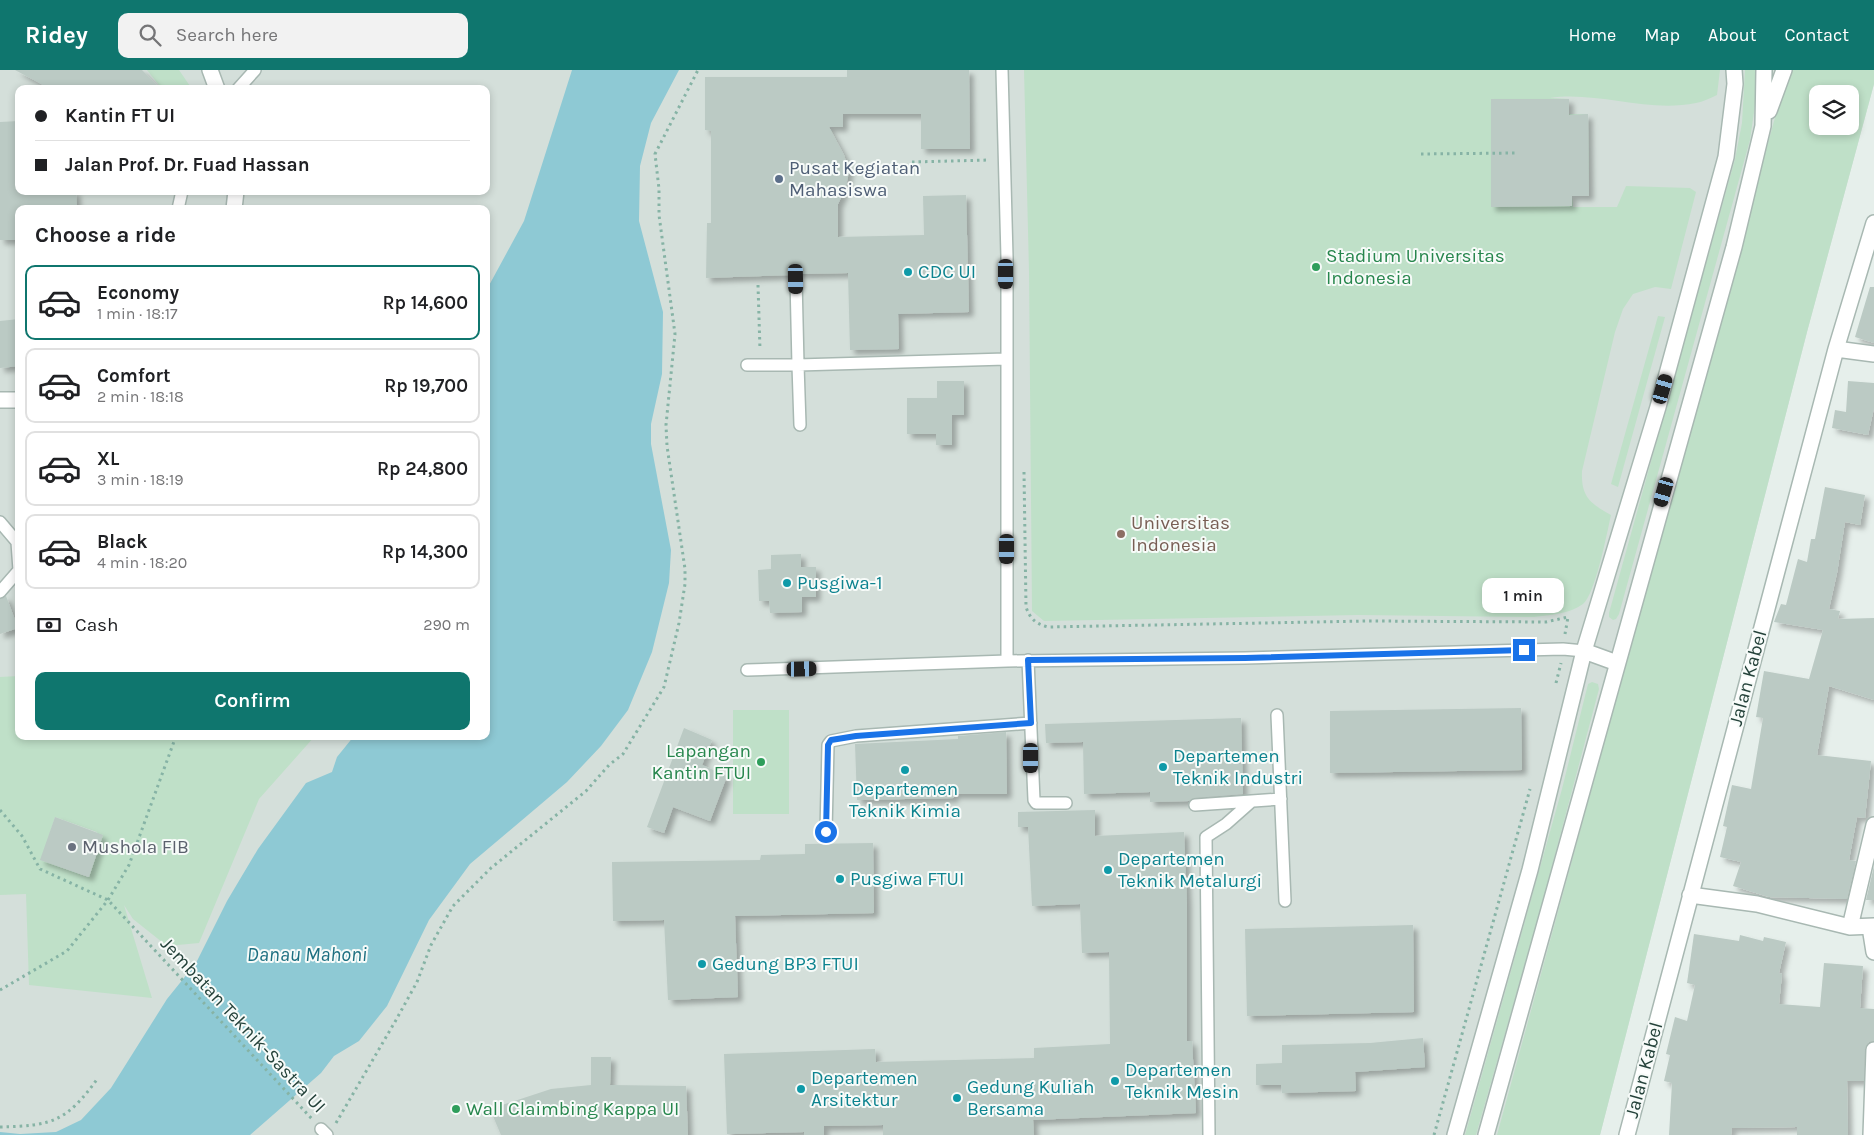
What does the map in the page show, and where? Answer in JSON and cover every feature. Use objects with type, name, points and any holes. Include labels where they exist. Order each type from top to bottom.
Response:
[{"type":"street","points":[[210,70],[216,85]]},
{"type":"street","points":[[1455,1135],[1530,870],[1584,651],[1658,407],[1726,157],[1735,84],[1734,70]]},
{"type":"street","points":[[1763,126],[1764,70]]},
{"type":"street","points":[[1486,1135],[1734,247],[1763,126],[1784,70]]},
{"type":"street","name":"Jalan Kabel","points":[[1627,1135],[1836,349],[1874,223]]},
{"type":"street","points":[[1836,349],[1874,354]]},
{"type":"street","points":[[0,400],[15,400]]},
{"type":"street","points":[[1584,651],[1617,663]]},
{"type":"street","points":[[1850,926],[1874,825]]},
{"type":"street","points":[[1690,895],[1757,904],[1850,926],[1872,926],[1874,952]]},
{"type":"street","points":[[1871,1135],[1874,1050]]},
{"type":"lane","points":[[242,85],[255,70]]},
{"type":"lane","points":[[1002,70],[1005,160],[1007,661]]},
{"type":"lane","points":[[796,279],[800,425]]},
{"type":"lane","points":[[747,365],[1006,359]]},
{"type":"lane","points":[[0,522],[15,540]]},
{"type":"lane","points":[[0,592],[15,574]]},
{"type":"lane","points":[[747,670],[1028,660],[1245,658],[1563,649],[1584,651]]},
{"type":"lane","points":[[1028,660],[1034,800],[1036,803],[1045,805],[1066,803]]},
{"type":"lane","points":[[1277,715],[1285,901]]},
{"type":"lane","points":[[826,832],[828,745],[831,740],[856,736],[1031,723]]},
{"type":"lane","points":[[1195,805],[1281,799]]},
{"type":"lane","points":[[1209,1135],[1206,837],[1226,824],[1252,801]]},
{"type":"path","points":[[325,1133],[341,1116],[396,1020],[417,982],[434,938],[452,906],[491,868],[586,791],[609,765],[623,754],[664,687],[679,623],[685,584],[685,570],[667,446],[666,425],[671,395],[675,334],[659,214],[659,189],[655,154],[698,70]]},
{"type":"path","points":[[1421,154],[1515,153]]},
{"type":"path","points":[[912,162],[1005,160]]},
{"type":"path","points":[[758,285],[761,365]]},
{"type":"path","points":[[1024,465],[1026,607],[1029,616],[1038,624],[1048,627],[1441,620],[1546,622],[1568,618],[1556,686]]},
{"type":"path","points":[[0,990],[68,951],[108,900],[129,865],[175,740]]},
{"type":"path","points":[[1434,1135],[1530,788]]},
{"type":"path","points":[[0,810],[22,836],[40,869],[108,900]]},
{"type":"path","name":"Jembatan Teknik-Sastra UI","points":[[108,900],[325,1133]]},
{"type":"path","points":[[0,1127],[38,1124],[53,1120],[79,1104],[98,1078]]},
{"type":"shaded area","name":"Universitas Indonesia","points":[[0,70],[1874,70],[1874,84],[1807,332],[1600,1135],[0,1135]]},
{"type":"green space","points":[[147,70],[179,70],[189,85],[159,85]]},
{"type":"green space","points":[[1024,70],[1720,70],[1717,95],[1696,103],[1659,105],[1586,97],[1550,98],[1569,99],[1569,114],[1588,114],[1589,196],[1572,196],[1573,207],[1617,207],[1626,186],[1690,188],[1696,192],[1671,289],[1655,287],[1633,294],[1623,309],[1615,332],[1582,471],[1583,487],[1588,498],[1597,507],[1611,515],[1596,577],[1592,589],[1583,604],[1566,612],[1534,617],[1358,615],[1044,621],[1032,611],[1029,271]]},
{"type":"green space","points":[[1745,70],[1756,70],[1756,98],[1750,140],[1619,614],[1613,620],[1609,617],[1609,613],[1735,159],[1742,123]]},
{"type":"green space","points":[[1788,70],[1874,70],[1874,84],[1807,332],[1600,1135],[1497,1135]]},
{"type":"green space","points":[[1658,316],[1665,317],[1618,487],[1611,484]]},
{"type":"green space","points":[[15,676],[15,740],[311,740],[259,799],[199,943],[167,946],[133,919],[124,905],[152,998],[29,985],[26,894],[0,895],[0,677]],"holes":[[[55,817],[97,832],[93,850],[96,855],[88,877],[41,860]]]},
{"type":"green space","points":[[1592,682],[1598,684],[1599,689],[1542,904],[1476,1135],[1465,1135],[1562,789],[1588,684]]},
{"type":"green space","name":"Lapangan Kantin FTUI","points":[[733,710],[789,710],[789,814],[733,814]]},
{"type":"water","name":"Danau Mahoni","points":[[572,70],[679,70],[651,123],[640,166],[639,221],[663,312],[662,374],[651,424],[651,444],[671,550],[669,583],[652,652],[628,710],[601,746],[567,782],[470,864],[429,920],[387,1006],[359,1041],[334,1056],[321,1073],[250,1135],[0,1135],[0,1132],[20,1134],[56,1132],[81,1120],[111,1088],[167,999],[196,963],[227,901],[258,849],[306,783],[332,772],[337,757],[351,740],[490,740],[490,284],[524,221]]},
{"type":"building","points":[[15,70],[142,70],[157,85],[43,85]]},
{"type":"building","name":"Pusat Kegiatan Mahasiswa","points":[[847,70],[969,70],[970,149],[921,149],[921,114],[843,114],[843,127],[829,127],[844,155],[849,171],[846,187],[838,204],[838,237],[924,235],[923,196],[966,195],[969,312],[898,314],[899,349],[850,350],[848,273],[802,274],[795,272],[790,275],[706,278],[707,223],[711,223],[711,131],[705,130],[705,77],[847,77]]},
{"type":"building","points":[[1491,99],[1569,99],[1569,115],[1588,114],[1589,196],[1572,196],[1572,206],[1491,207]]},
{"type":"building","points":[[15,121],[15,195],[76,195],[77,205],[15,205],[15,240],[0,240],[0,122]]},
{"type":"building","points":[[1870,287],[1874,287],[1874,343],[1855,337]]},
{"type":"building","points":[[15,319],[15,366],[0,368],[0,321]]},
{"type":"building","points":[[937,381],[964,381],[964,415],[952,415],[952,445],[936,445],[936,434],[907,434],[907,398],[937,398]]},
{"type":"building","points":[[1848,381],[1874,383],[1874,408],[1868,435],[1832,428],[1835,410],[1846,412]]},
{"type":"building","points":[[1825,487],[1865,495],[1860,525],[1845,522],[1829,609],[1840,611],[1838,619],[1874,618],[1874,700],[1829,686],[1817,755],[1871,761],[1865,818],[1857,817],[1849,860],[1856,861],[1847,899],[1769,897],[1733,886],[1741,862],[1720,857],[1727,827],[1723,826],[1732,785],[1751,789],[1763,718],[1756,717],[1764,671],[1809,679],[1823,630],[1774,622],[1781,604],[1786,605],[1798,559],[1807,562],[1811,539],[1815,539]]},
{"type":"building","name":"Pusgiwa-1","points":[[801,554],[801,567],[816,567],[816,597],[802,597],[802,612],[770,613],[769,601],[759,601],[758,570],[771,569],[771,555]]},
{"type":"building","points":[[6,596],[15,620],[15,629],[0,634],[0,599]]},
{"type":"building","points":[[1521,708],[1522,770],[1330,773],[1330,711]]},
{"type":"building","name":"Departemen Teknik Industri","points":[[1241,718],[1243,794],[1194,798],[1189,801],[1150,802],[1150,792],[1084,794],[1083,742],[1046,743],[1045,724]]},
{"type":"building","points":[[684,728],[712,740],[702,765],[727,776],[710,821],[673,807],[664,833],[647,827]]},
{"type":"building","name":"Departemen Teknik Kimia","points":[[1006,732],[1007,794],[954,794],[954,798],[857,800],[855,744],[958,739],[958,736]]},
{"type":"building","points":[[1095,810],[1095,836],[1184,832],[1187,903],[1187,1041],[1192,1041],[1196,1113],[1033,1120],[1034,1135],[883,1135],[883,1125],[824,1126],[824,1135],[804,1135],[804,1132],[727,1134],[724,1054],[875,1049],[876,1062],[1034,1058],[1034,1048],[1110,1044],[1109,952],[1082,953],[1080,904],[1032,906],[1028,827],[1018,827],[1018,812]]},
{"type":"building","name":"Mushola FIB","points":[[55,817],[103,835],[89,877],[40,860]]},
{"type":"building","points":[[873,843],[874,913],[735,916],[738,997],[668,1000],[664,920],[613,921],[612,862],[760,860],[761,855],[805,854],[805,844]]},
{"type":"building","points":[[1874,866],[1874,900],[1866,900]]},
{"type":"building","points":[[1413,925],[1414,1012],[1247,1016],[1245,929]]},
{"type":"building","points":[[1694,934],[1739,941],[1740,935],[1763,941],[1764,937],[1786,942],[1779,973],[1782,974],[1779,1004],[1820,1007],[1824,963],[1863,966],[1860,1008],[1874,1009],[1874,1041],[1869,1042],[1865,1049],[1864,1081],[1847,1081],[1848,1135],[1797,1135],[1797,1127],[1732,1128],[1731,1135],[1669,1135],[1672,1083],[1664,1081],[1670,1055],[1666,1054],[1675,1017],[1687,1021],[1695,985],[1687,983]]},
{"type":"building","points":[[1423,1038],[1425,1067],[1355,1072],[1356,1091],[1282,1093],[1281,1085],[1256,1085],[1256,1064],[1282,1063],[1282,1045],[1370,1043]]},
{"type":"building","points":[[591,1057],[611,1057],[610,1085],[686,1086],[688,1135],[501,1135],[490,1109],[551,1089],[591,1085]]},
{"type":"place","name":"Pusat Kegiatan Mahasiswa","points":[[779,179]]},
{"type":"place","name":"Stadium Universitas Indonesia","points":[[1316,267]]},
{"type":"place","name":"CDC UI","points":[[908,272]]},
{"type":"place","name":"Universitas Indonesia","points":[[1121,534]]},
{"type":"place","name":"Pusgiwa-1","points":[[787,583]]},
{"type":"place","name":"Lapangan Kantin FTUI","points":[[761,762]]},
{"type":"place","name":"Departemen Teknik Industri","points":[[1163,767]]},
{"type":"place","name":"Departemen Teknik Kimia","points":[[905,770]]},
{"type":"place","name":"Mushola FIB","points":[[72,847]]},
{"type":"place","name":"Departemen Teknik Metalurgi","points":[[1108,870]]},
{"type":"place","name":"Pusgiwa FTUI","points":[[840,879]]},
{"type":"place","name":"Gedung BP3 FTUI","points":[[702,964]]},
{"type":"place","name":"Departemen Teknik Mesin","points":[[1115,1081]]},
{"type":"place","name":"Departemen Arsitektur","points":[[801,1089]]},
{"type":"place","name":"Gedung Kuliah Bersama","points":[[957,1098]]},
{"type":"place","name":"Wall Claimbing Kappa UI","points":[[456,1109]]},
{"type":"route","points":[[826,832],[828,745],[831,740],[856,736],[1031,723],[1028,660],[1245,658],[1524,650]]}]
